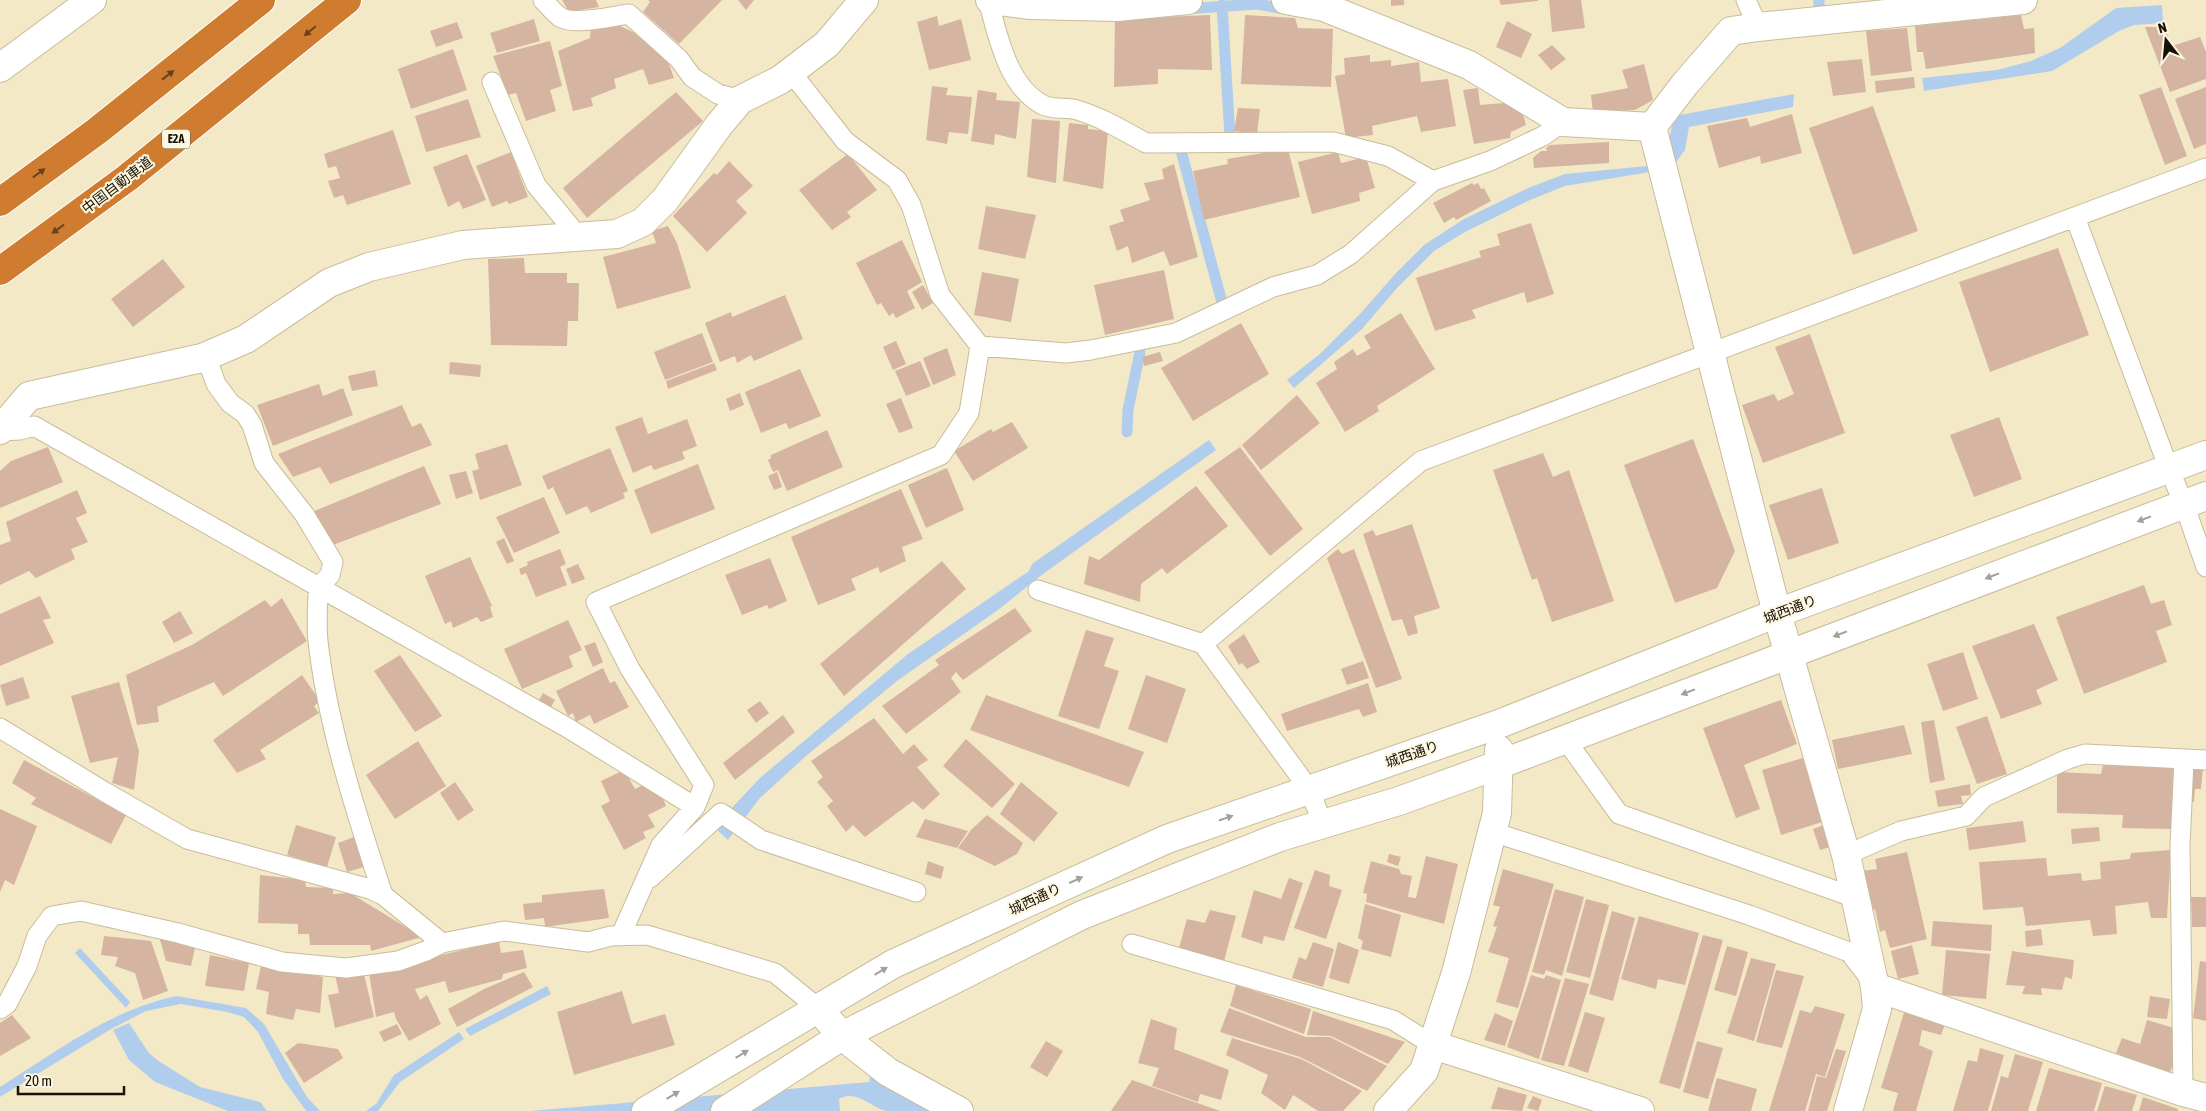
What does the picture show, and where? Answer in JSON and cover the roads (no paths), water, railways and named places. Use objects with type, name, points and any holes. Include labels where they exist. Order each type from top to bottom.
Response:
[{"type":"highway","points":[[0,202],[97,131],[262,0]]},
{"type":"highway","name":"中国自動車道","points":[[0,271],[127,178],[347,0]]},
{"type":"street","points":[[0,68],[92,0]]},
{"type":"street","points":[[0,431],[29,396],[115,379],[206,356],[246,339],[329,283],[369,267],[463,245],[617,234],[643,222],[665,200],[719,125],[740,100],[780,80],[827,44],[864,0]]},
{"type":"street","points":[[989,0],[1030,5],[1117,7],[1188,0]]},
{"type":"street","points":[[1286,0],[1324,7],[1469,65],[1563,122],[1652,127]]},
{"type":"street","points":[[1652,127],[1685,84],[1731,32],[1758,27],[2023,0]]},
{"type":"street","points":[[1652,127],[1778,613],[1846,855],[1876,986],[1878,1009],[1848,1111]]},
{"type":"street","name":"城西通り","points":[[646,1111],[893,964],[1166,839],[1499,724],[1778,613],[2206,455]]},
{"type":"street","points":[[725,1111],[842,1036],[1082,915],[1280,838],[1399,801],[1498,765],[2195,500]]},
{"type":"street","points":[[1388,1111],[1424,1071],[1456,973],[1497,813],[1499,724]]},
{"type":"street","points":[[1876,986],[2194,1095]]},
{"type":"street","points":[[818,1008],[842,1036],[888,1072],[958,1111]]},
{"type":"street","points":[[1433,1045],[1640,1111]]},
{"type":"lane","points":[[543,0],[560,17],[567,20],[629,14],[679,59],[692,77],[718,94],[740,100]]},
{"type":"lane","points":[[989,0],[1002,51],[1022,88],[1044,105],[1077,110],[1122,129],[1146,143],[1333,142],[1388,156],[1433,181]]},
{"type":"lane","points":[[1746,0],[1758,27]]},
{"type":"lane","points":[[790,72],[845,141],[897,180],[911,205],[940,295],[980,346],[1066,353],[1099,349],[1176,333],[1273,287],[1317,275],[1351,254],[1433,181],[1490,161],[1543,136],[1563,122]]},
{"type":"lane","points":[[492,82],[536,185],[578,236]]},
{"type":"lane","points":[[1203,644],[1421,461],[2206,168]]},
{"type":"lane","points":[[2075,217],[2168,469],[2195,500],[2206,567]]},
{"type":"lane","points":[[621,935],[661,845],[695,807],[704,785],[630,669],[596,602],[941,455],[969,413],[980,346]]},
{"type":"lane","points":[[206,356],[216,384],[230,403],[245,414],[252,425],[264,463],[304,514],[333,562],[330,575],[318,588],[318,640],[332,717],[363,835],[383,895]]},
{"type":"lane","points":[[0,431],[20,430],[34,426],[568,728],[695,807]]},
{"type":"lane","points":[[1038,590],[1203,644],[1309,789],[1323,824]]},
{"type":"lane","points":[[0,728],[186,839],[370,889],[383,895],[442,943]]},
{"type":"lane","points":[[1565,739],[1619,814],[1856,898]]},
{"type":"lane","points":[[1846,855],[1901,831],[1966,816],[1984,797],[2068,759],[2084,754],[2206,760]]},
{"type":"lane","points":[[2184,760],[2180,846],[2194,1095]]},
{"type":"lane","points":[[644,884],[721,813],[761,840],[916,892]]},
{"type":"lane","points":[[1493,832],[1749,915],[1848,952],[1876,986]]},
{"type":"lane","points":[[0,1009],[7,1004],[27,966],[37,936],[52,916],[81,911],[178,933],[282,962],[346,968],[398,961],[442,943],[504,931],[588,942],[621,935],[648,935],[775,973],[818,1008]]},
{"type":"lane","points":[[1132,944],[1393,1020],[1433,1045]]},
{"type":"water","points":[[2162,5],[2163,23],[2134,25],[2119,31],[2052,71],[1924,91],[1922,78],[1997,70],[2031,61],[2060,48],[2116,8]]},
{"type":"water","points":[[1794,94],[1793,107],[1689,127],[1685,150],[1673,166],[1644,173],[1565,186],[1530,200],[1465,232],[1434,251],[1397,288],[1362,329],[1294,388],[1287,380],[1321,353],[1424,245],[1464,219],[1528,188],[1565,174],[1647,166],[1669,140],[1674,116]]},
{"type":"water","points":[[1209,440],[1216,450],[1043,574],[998,610],[897,681],[806,756],[760,798],[728,840],[715,828],[761,777],[908,654],[1029,571],[1032,564]]},
{"type":"water","points":[[80,948],[130,1002],[126,1008],[75,953]]},
{"type":"water","points":[[547,986],[551,994],[470,1036],[465,1029]]},
{"type":"water","points":[[176,996],[246,1008],[264,1024],[307,1097],[320,1111],[307,1111],[304,1108],[283,1079],[258,1032],[244,1017],[181,1004],[146,1011],[111,1029],[0,1097],[0,1087],[63,1046],[128,1011]]},
{"type":"water","points":[[129,1023],[149,1053],[157,1060],[200,1087],[260,1102],[267,1111],[228,1111],[155,1082],[129,1060],[113,1030]]},
{"type":"water","points":[[459,1032],[464,1039],[400,1082],[378,1111],[366,1111],[376,1104],[394,1075]]},
{"type":"water","points":[[878,1076],[945,1111],[886,1111],[851,1096],[839,1099],[840,1111],[530,1111],[870,1082],[869,1078]]},
{"type":"waterway","points":[[1819,0],[1819,7]]},
{"type":"waterway","points":[[1184,9],[1257,4],[1290,10]]},
{"type":"waterway","points":[[1222,5],[1230,137]]},
{"type":"waterway","points":[[1180,147],[1223,306]]},
{"type":"waterway","points":[[1127,432],[1128,410],[1140,352]]}]
